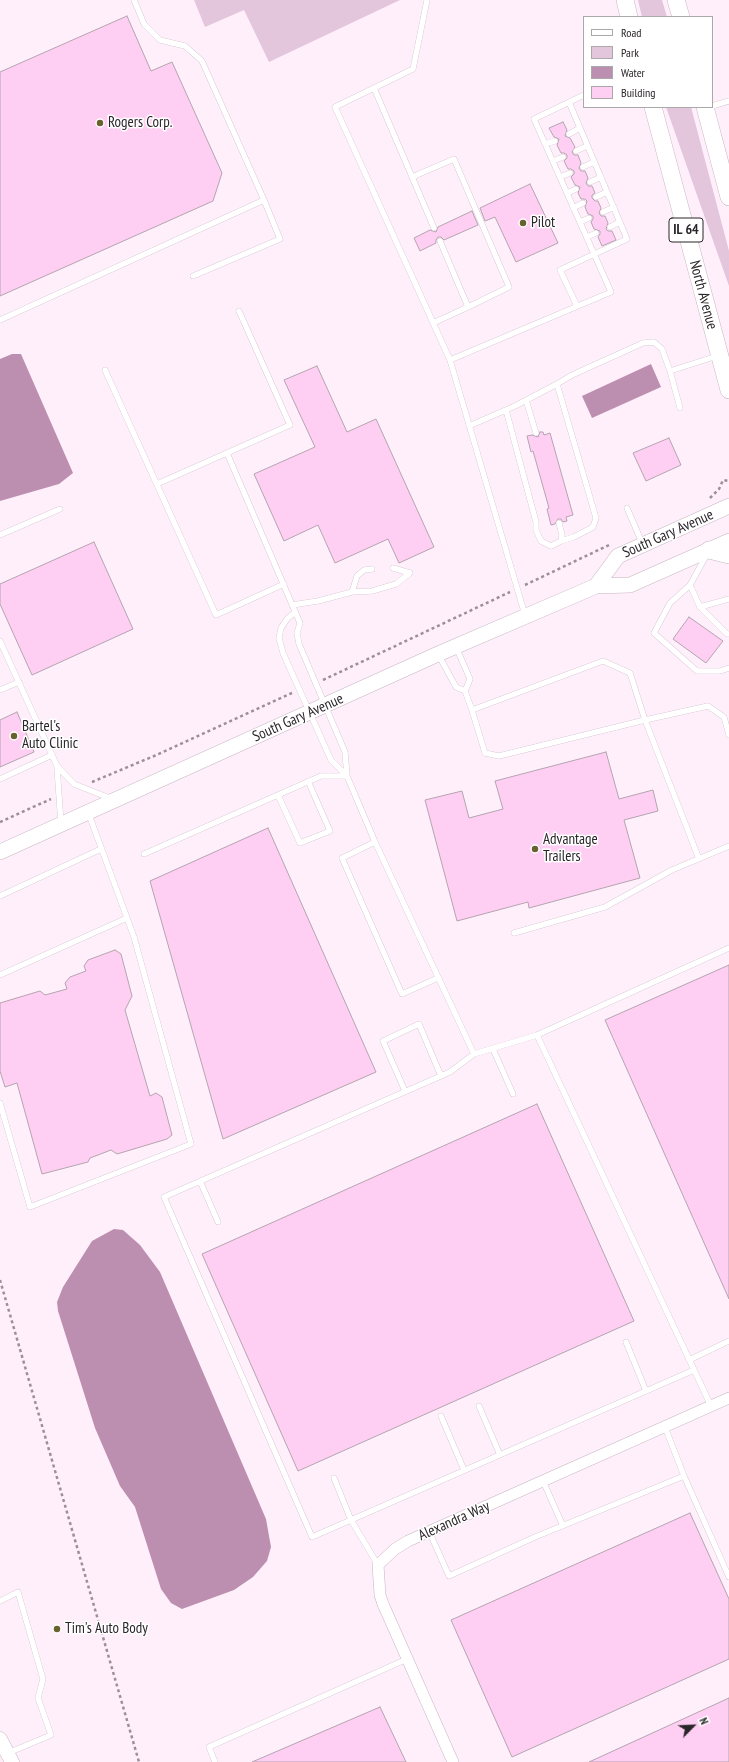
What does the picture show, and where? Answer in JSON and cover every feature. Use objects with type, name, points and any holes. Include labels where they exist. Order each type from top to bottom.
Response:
[{"type":"main road","points":[[624,0],[629,16]]},
{"type":"main road","points":[[676,0],[680,16]]},
{"type":"main road","name":"North Avenue","points":[[653,108],[729,390]]},
{"type":"main road","points":[[708,108],[729,196]]},
{"type":"main road","name":"South Gary Avenue","points":[[596,586],[618,556],[729,506]]},
{"type":"main road","name":"South Gary Avenue","points":[[1,850],[525,616],[596,586],[630,585],[729,541]]},
{"type":"main road","points":[[709,550],[729,555]]},
{"type":"street","name":"Alexandra Way","points":[[378,1565],[395,1549],[408,1541],[729,1398]]},
{"type":"street","points":[[378,1565],[380,1595],[383,1604],[454,1762]]},
{"type":"street","points":[[0,1739],[10,1758]]},
{"type":"lane","points":[[134,0],[144,24],[160,40],[185,46],[202,61],[280,239],[193,276]]},
{"type":"lane","points":[[427,0],[413,69],[335,107],[450,360],[468,426],[525,616]]},
{"type":"lane","points":[[374,88],[434,228]]},
{"type":"lane","points":[[450,360],[611,292],[534,119],[583,95]]},
{"type":"lane","points":[[569,102],[627,239],[560,270],[577,306]]},
{"type":"lane","points":[[713,106],[729,102]]},
{"type":"lane","points":[[569,134],[580,128]]},
{"type":"lane","points":[[545,144],[555,141]]},
{"type":"lane","points":[[576,151],[587,146]]},
{"type":"lane","points":[[553,161],[563,157]]},
{"type":"lane","points":[[412,176],[454,159],[509,287],[433,322]]},
{"type":"lane","points":[[583,167],[594,162]]},
{"type":"lane","points":[[560,177],[570,173]]},
{"type":"lane","points":[[590,182],[601,177]]},
{"type":"lane","points":[[567,193],[576,188]]},
{"type":"lane","points":[[596,197],[607,192]]},
{"type":"lane","points":[[0,320],[264,200]]},
{"type":"lane","points":[[573,208],[583,203]]},
{"type":"lane","points":[[603,212],[614,207]]},
{"type":"lane","points":[[580,222],[589,218]]},
{"type":"lane","points":[[610,227],[620,222]]},
{"type":"lane","points":[[587,237],[596,233]]},
{"type":"lane","points":[[440,242],[468,307]]},
{"type":"lane","points":[[157,484],[290,425],[239,311]]},
{"type":"lane","points":[[468,426],[506,410],[572,375],[643,343],[654,342],[662,349],[670,371],[680,408]]},
{"type":"lane","points":[[670,371],[719,356]]},
{"type":"lane","points":[[105,370],[216,615],[284,584]]},
{"type":"lane","points":[[506,410],[536,522],[538,536],[541,540],[551,546],[574,537],[593,527],[596,518],[557,384]]},
{"type":"lane","points":[[526,400],[536,433]]},
{"type":"lane","points":[[227,453],[300,624],[297,633],[299,644],[344,752],[347,776],[474,1054]]},
{"type":"lane","points":[[627,508],[643,545]]},
{"type":"lane","points":[[0,535],[60,509]]},
{"type":"lane","points":[[559,523],[562,535],[561,541]]},
{"type":"lane","points":[[709,550],[690,585],[670,603],[654,633],[697,671],[720,671],[729,668]]},
{"type":"lane","points":[[292,605],[318,601],[352,592],[372,591],[396,584],[410,573],[393,568]]},
{"type":"lane","points":[[352,592],[357,576],[364,570],[372,569]]},
{"type":"lane","points":[[690,585],[700,607],[729,634]]},
{"type":"lane","points":[[700,607],[729,599]]},
{"type":"lane","points":[[295,612],[287,619],[281,628],[279,638],[283,653],[331,760],[347,776]]},
{"type":"lane","points":[[0,642],[57,766],[74,784],[114,800]]},
{"type":"lane","points":[[456,646],[470,679],[465,691],[485,753],[499,756],[708,706],[724,718],[729,735]]},
{"type":"lane","points":[[438,654],[456,687],[465,691]]},
{"type":"lane","points":[[472,710],[603,661],[630,673],[645,720],[699,859]]},
{"type":"lane","points":[[0,690],[19,682]]},
{"type":"lane","points":[[0,779],[52,755]]},
{"type":"lane","points":[[57,766],[61,824]]},
{"type":"lane","points":[[144,854],[321,776],[347,776]]},
{"type":"lane","points":[[278,795],[300,842],[330,831],[308,782]]},
{"type":"lane","points":[[0,1103],[30,1207],[191,1144],[134,937],[88,812]]},
{"type":"lane","points":[[376,842],[342,858],[402,994],[438,978]]},
{"type":"lane","points":[[514,933],[605,907],[672,870],[729,846]]},
{"type":"lane","points":[[0,896],[101,849]]},
{"type":"lane","points":[[0,975],[127,918]]},
{"type":"lane","points":[[694,1370],[352,1520],[312,1536],[164,1197],[442,1076],[450,1072],[474,1054],[537,1035],[729,948]]},
{"type":"lane","points":[[405,1091],[383,1041],[419,1024],[442,1076]]},
{"type":"lane","points":[[537,1035],[711,1406]]},
{"type":"lane","points":[[493,1049],[513,1094]]},
{"type":"lane","points":[[200,1181],[218,1222]]},
{"type":"lane","points":[[626,1342],[646,1391]]},
{"type":"lane","points":[[689,1360],[729,1342]]},
{"type":"lane","points":[[479,1406],[500,1455]]},
{"type":"lane","points":[[441,1416],[464,1470]]},
{"type":"lane","points":[[665,1427],[684,1476],[729,1577]]},
{"type":"lane","points":[[429,1532],[449,1576],[563,1526],[684,1476]]},
{"type":"lane","points":[[334,1478],[352,1520],[378,1565]]},
{"type":"lane","points":[[543,1481],[563,1526]]},
{"type":"lane","points":[[0,1601],[18,1592],[43,1679],[38,1698],[51,1735],[10,1758]]},
{"type":"lane","points":[[214,1762],[209,1747],[407,1658]]},
{"type":"path","points":[[707,500],[719,489],[723,480],[729,481]]},
{"type":"path","points":[[542,576],[614,542]]},
{"type":"path","points":[[328,677],[497,599]]},
{"type":"path","points":[[89,783],[154,756],[288,695]]},
{"type":"path","points":[[0,822],[51,799]]},
{"type":"path","points":[[0,1280],[139,1762]]},
{"type":"green space","points":[[194,0],[400,0],[269,62],[244,10],[205,27]]},
{"type":"green space","points":[[638,0],[662,0],[667,16],[642,16]]},
{"type":"green space","points":[[666,108],[691,108],[729,251],[729,286]]},
{"type":"water","points":[[12,354],[21,354],[73,473],[59,484],[0,501],[0,359]]},
{"type":"water","points":[[651,364],[661,387],[592,418],[582,396]]},
{"type":"water","points":[[114,1229],[123,1230],[140,1245],[160,1272],[266,1519],[271,1547],[267,1561],[253,1577],[234,1590],[182,1609],[171,1603],[161,1589],[135,1507],[120,1486],[95,1428],[58,1311],[57,1302],[63,1287],[92,1241]]},
{"type":"building","name":"Rogers Corp.","points":[[127,16],[151,71],[172,62],[222,173],[213,201],[0,296],[0,72]]},
{"type":"building","name":"Pilot","points":[[563,122],[567,130],[565,136],[570,138],[575,147],[572,152],[574,155],[578,155],[581,163],[579,168],[581,171],[585,171],[588,178],[586,183],[588,186],[592,186],[595,193],[592,195],[592,198],[595,201],[598,201],[601,208],[599,213],[601,216],[605,216],[608,223],[606,229],[608,231],[612,231],[616,240],[602,246],[598,237],[600,231],[594,229],[591,222],[593,216],[588,214],[585,207],[587,201],[585,199],[581,199],[578,193],[580,187],[575,185],[571,177],[574,174],[574,171],[568,169],[564,161],[567,158],[567,155],[561,153],[557,145],[559,139],[554,137],[549,128]]},
{"type":"building","name":"Pilot","points":[[530,184],[558,243],[516,262],[495,217],[485,221],[480,208]]},
{"type":"building","points":[[472,211],[478,225],[444,240],[441,237],[438,237],[436,243],[420,251],[414,238],[430,230],[436,232],[438,227]]},
{"type":"building","points":[[317,366],[347,432],[376,419],[434,547],[399,563],[388,539],[335,563],[318,525],[284,541],[254,474],[315,447],[284,380]]},
{"type":"building","points":[[540,432],[543,432],[544,435],[550,433],[573,515],[566,517],[567,521],[563,522],[561,519],[558,519],[555,524],[551,525],[547,509],[549,508],[533,451],[531,452],[527,436],[532,435],[538,437]]},
{"type":"building","points":[[669,438],[681,465],[646,481],[633,453]]},
{"type":"building","points":[[94,542],[133,629],[32,675],[0,604],[0,584]]},
{"type":"building","points":[[689,617],[723,641],[706,663],[673,639]]},
{"type":"building","name":"Bartel's Auto Clinic","points":[[17,712],[34,752],[0,767],[0,720]]},
{"type":"building","name":"Advantage Trailers","points":[[606,752],[619,799],[653,790],[658,811],[624,820],[640,878],[529,908],[528,902],[457,921],[425,800],[462,791],[469,818],[503,809],[495,781]]},
{"type":"building","points":[[268,828],[376,1072],[223,1139],[150,881]]},
{"type":"building","points":[[115,950],[121,954],[132,996],[125,1010],[150,1096],[156,1093],[162,1097],[172,1135],[167,1139],[117,1154],[111,1150],[90,1158],[88,1162],[42,1174],[17,1083],[5,1087],[0,1071],[0,1003],[40,991],[45,995],[67,989],[65,983],[70,977],[86,971],[84,966],[88,960]]},
{"type":"building","points":[[729,965],[729,1299],[605,1020]]},
{"type":"building","points":[[537,1104],[634,1321],[298,1471],[202,1254]]},
{"type":"building","points":[[690,1513],[729,1599],[729,1659],[512,1757],[451,1620]]},
{"type":"building","points":[[729,1698],[729,1762],[589,1762]]},
{"type":"building","points":[[380,1707],[406,1762],[252,1762]]},
{"type":"place","name":"Rogers Corp.","points":[[100,123]]},
{"type":"place","name":"Pilot","points":[[523,223]]},
{"type":"place","name":"Bartel's Auto Clinic","points":[[14,736]]},
{"type":"place","name":"Advantage Trailers","points":[[535,849]]},
{"type":"place","name":"Tim's Auto Body","points":[[57,1629]]}]
